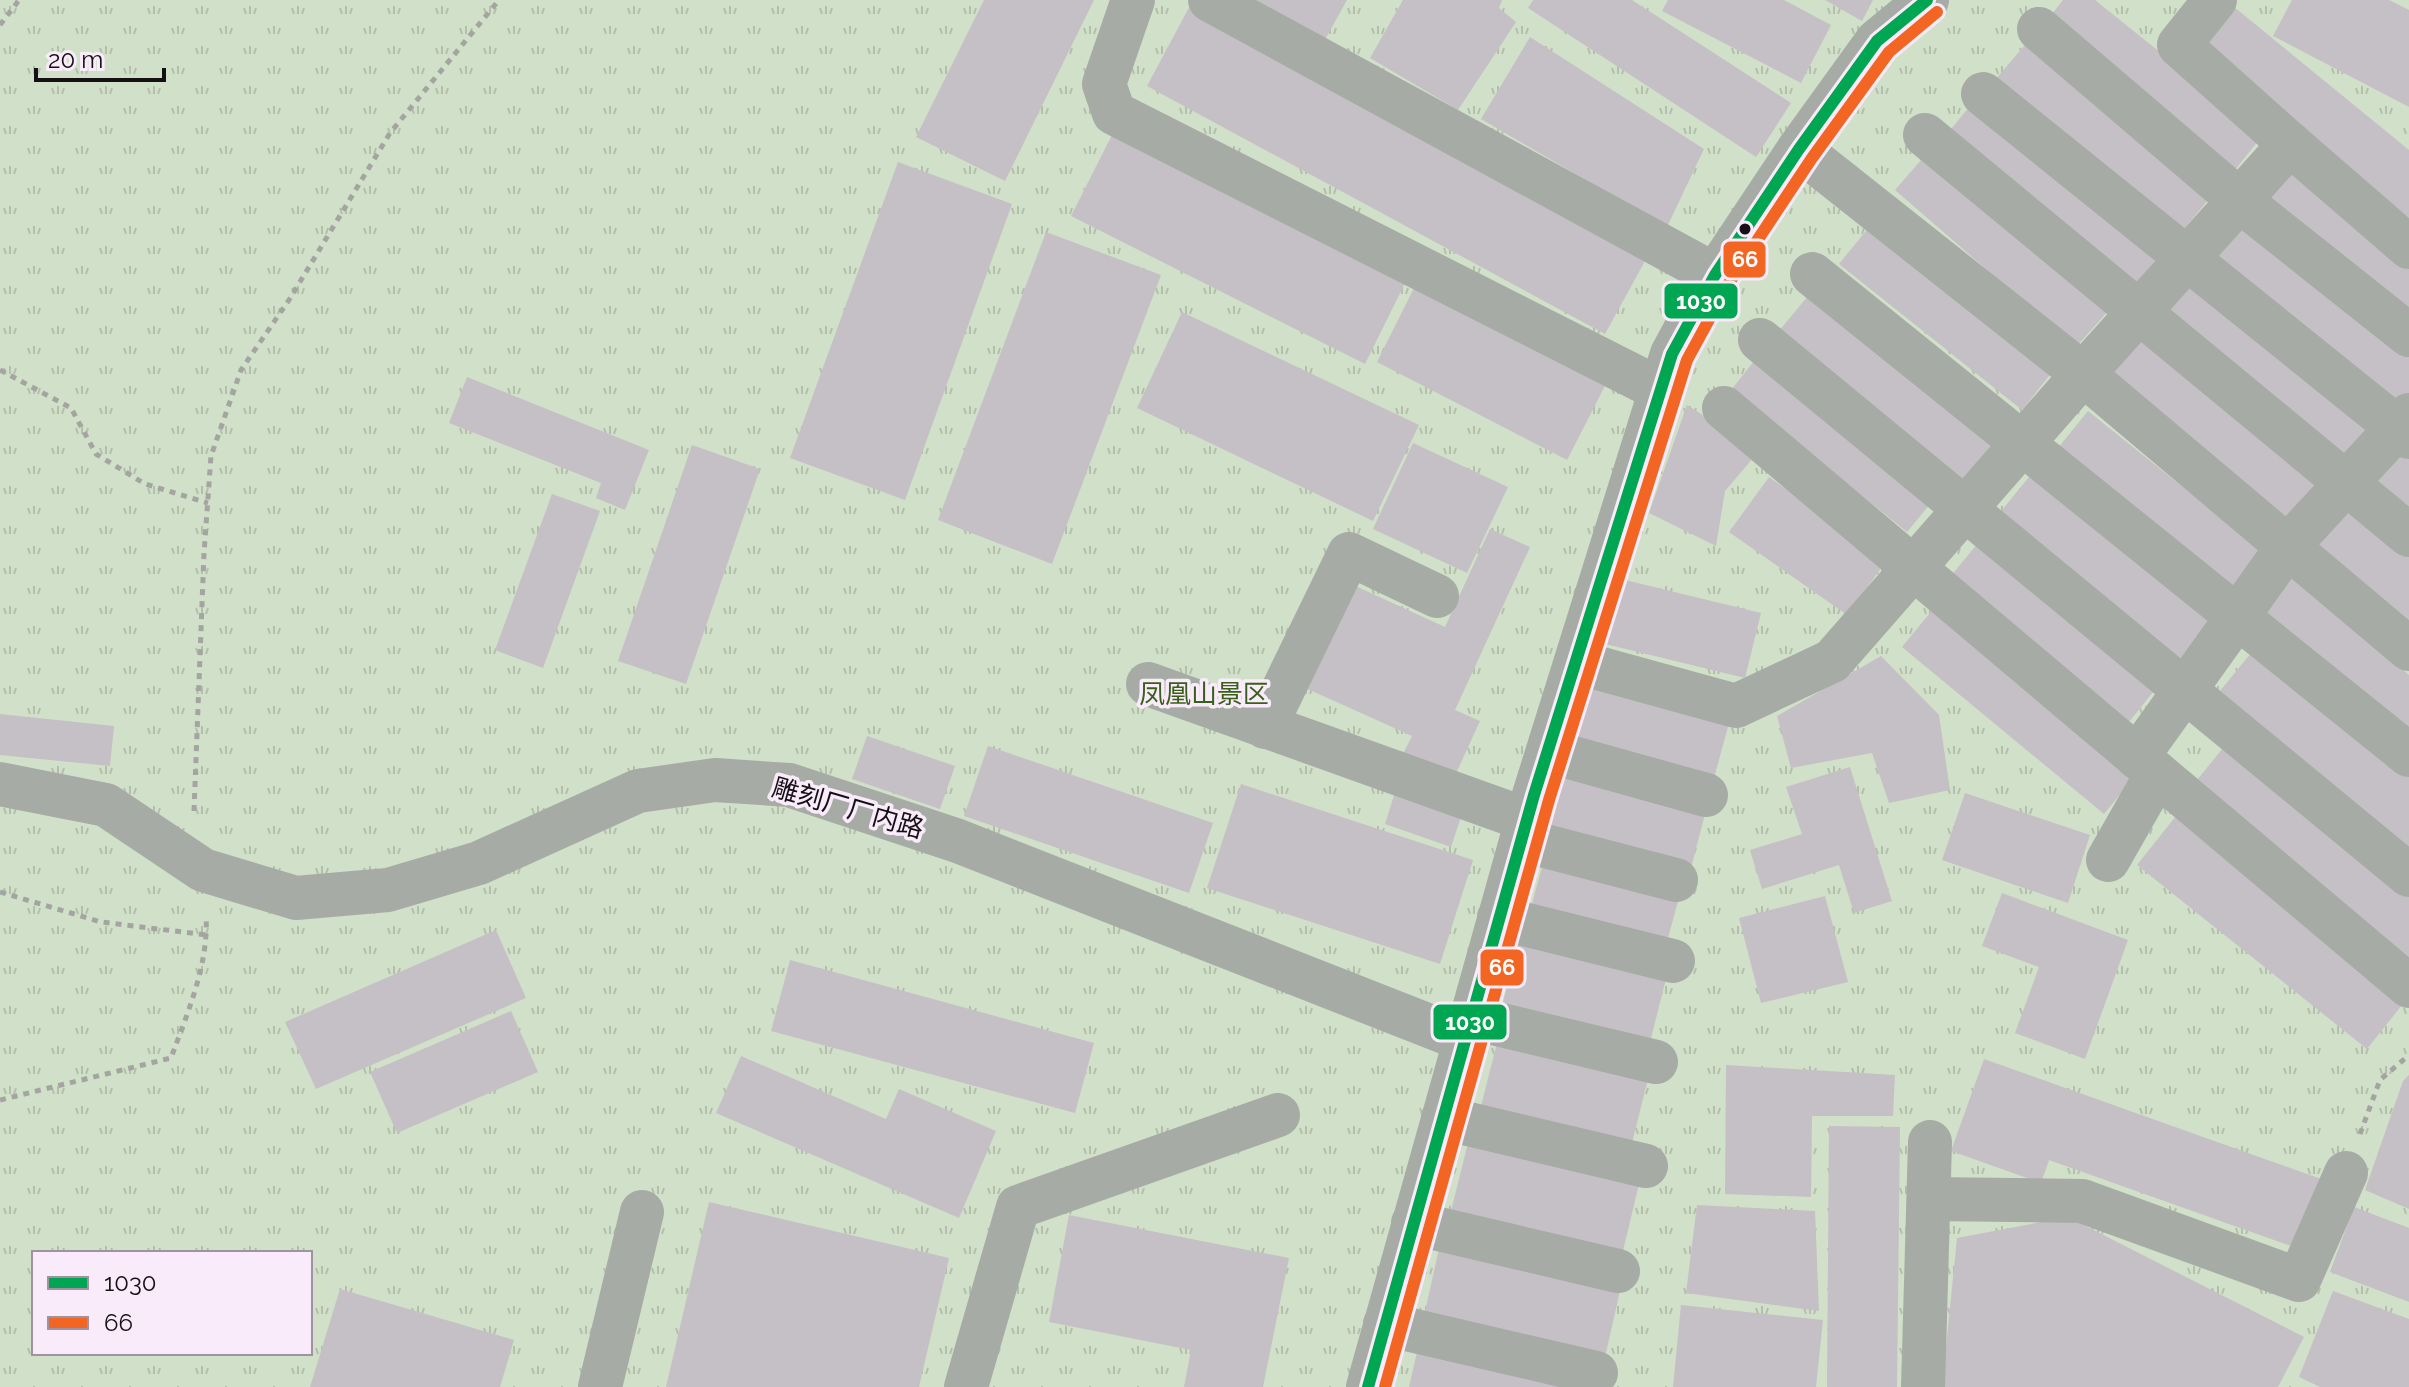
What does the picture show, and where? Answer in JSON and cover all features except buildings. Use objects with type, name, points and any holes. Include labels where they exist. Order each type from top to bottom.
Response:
[{"type":"street","points":[[1133,0],[1104,84],[1114,113],[1659,389]]},
{"type":"street","points":[[1210,0],[1715,275]]},
{"type":"street","points":[[1368,1387],[1548,751],[1672,354],[1715,275],[1799,149],[1877,41],[1927,0]]},
{"type":"street","points":[[2215,0],[2179,45],[2409,247]]},
{"type":"street","points":[[2039,29],[2239,200],[2409,335]]},
{"type":"street","points":[[1983,94],[2187,260],[2405,427],[2347,482],[2288,546],[2184,691],[2147,766],[2108,860]]},
{"type":"street","points":[[1925,135],[2409,535]]},
{"type":"street","points":[[1576,662],[1736,706],[1832,661],[2083,374],[2290,144]]},
{"type":"street","points":[[1799,149],[2083,374],[2409,649]]},
{"type":"street","points":[[1812,274],[2409,755]]},
{"type":"street","points":[[1760,340],[2409,875]]},
{"type":"street","points":[[1724,408],[2409,986]]},
{"type":"street","points":[[1265,727],[1349,554],[1437,596]]},
{"type":"street","points":[[1148,684],[1525,830],[1676,880]]},
{"type":"street","points":[[1548,751],[1706,795]]},
{"type":"street","name":"雕刻厂厂内路","points":[[0,784],[106,805],[203,870],[296,898],[388,890],[479,863],[638,791],[715,780],[789,785],[958,841],[1468,1029],[1656,1062]]},
{"type":"street","points":[[1499,918],[1673,961]]},
{"type":"street","points":[[966,1387],[1018,1207],[1278,1115]]},
{"type":"street","points":[[1443,1118],[1646,1166]]},
{"type":"street","points":[[1923,1387],[1930,1142]]},
{"type":"street","points":[[1929,1199],[2082,1201],[2299,1280],[2346,1173]]},
{"type":"street","points":[[600,1387],[642,1212]]},
{"type":"street","points":[[1413,1223],[1618,1271]]},
{"type":"street","points":[[1385,1324],[1596,1373]]},
{"type":"path","points":[[0,25],[19,0]]},
{"type":"path","points":[[0,1100],[171,1058],[189,1009],[207,935],[203,870],[194,817],[204,553],[211,456],[241,370],[289,300],[390,133],[499,0]]},
{"type":"path","points":[[0,370],[71,408],[96,454],[145,484],[208,503]]},
{"type":"path","points":[[0,892],[101,922],[207,935]]},
{"type":"path","points":[[2346,1173],[2380,1080],[2409,1055]]},
{"type":"green space","name":"凤凰山景区","points":[[0,0],[2409,0],[2409,1387],[0,1387]]},
{"type":"transit line","name":"1030","points":[[1368,1387],[1534,795],[1672,354],[1715,275],[1799,149],[1877,41],[1927,0]]},
{"type":"transit line","name":"66","points":[[1385,1387],[1549,800],[1687,360],[1729,283],[1812,158],[1889,52],[1937,12]]}]
